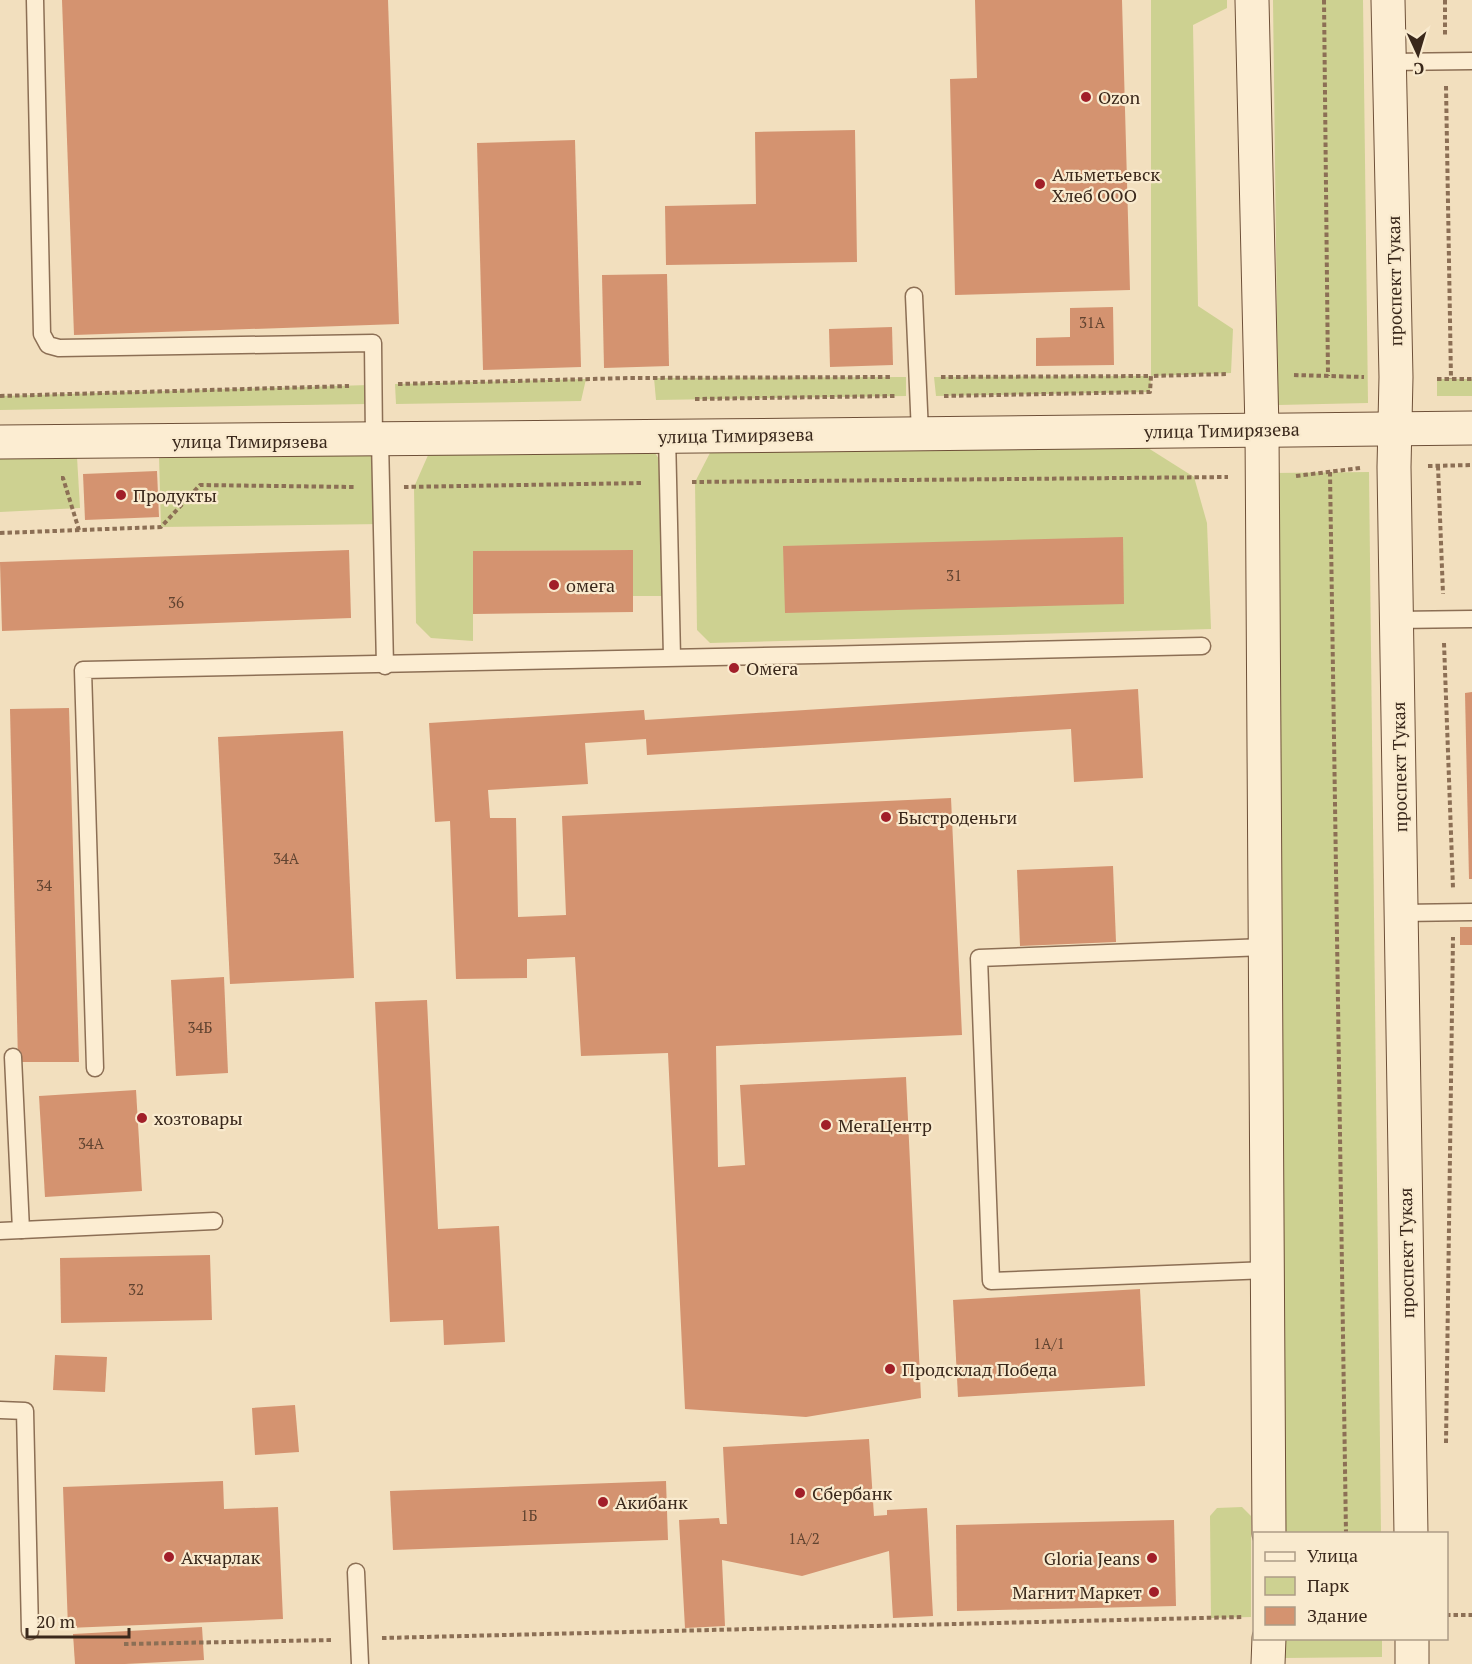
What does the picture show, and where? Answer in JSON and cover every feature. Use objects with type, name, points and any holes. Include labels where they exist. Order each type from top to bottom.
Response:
[{"type":"main road","points":[[1252,0],[1262,430],[1269,1532]]},
{"type":"main road","name":"проспект Тукая","points":[[1388,0],[1396,366],[1394,428],[1396,620],[1411,1532]]},
{"type":"main road","name":"улица Тимирязева","points":[[0,442],[1472,428]]},
{"type":"main road","points":[[1263,1640],[1268,1664]]},
{"type":"main road","points":[[1412,1640],[1412,1664]]},
{"type":"lane","points":[[34,0],[42,334],[48,345],[58,348],[373,344],[386,666]]},
{"type":"lane","points":[[1389,62],[1472,61]]},
{"type":"lane","points":[[914,296],[920,433]]},
{"type":"lane","points":[[667,435],[672,657]]},
{"type":"lane","points":[[1396,620],[1472,619]]},
{"type":"lane","points":[[95,1068],[83,670],[386,666],[672,657],[1202,646]]},
{"type":"lane","points":[[1401,913],[1472,912]]},
{"type":"lane","points":[[1265,947],[979,958],[992,1281],[1268,1270]]},
{"type":"lane","points":[[13,1057],[21,1230]]},
{"type":"lane","points":[[0,1231],[214,1221]]},
{"type":"lane","points":[[0,1410],[25,1411],[30,1631]]},
{"type":"lane","points":[[356,1572],[360,1664]]},
{"type":"path","points":[[1324,0],[1328,376]]},
{"type":"path","points":[[1445,0],[1451,379]]},
{"type":"path","points":[[0,396],[629,378],[1150,376],[1231,373]]},
{"type":"path","points":[[1288,375],[1368,377]]},
{"type":"path","points":[[1150,376],[1150,392]]},
{"type":"path","points":[[1437,379],[1472,379]]},
{"type":"path","points":[[1419,467],[1472,465]]},
{"type":"path","points":[[1438,466],[1453,912],[1446,1450]]},
{"type":"path","points":[[1286,477],[1364,468]]},
{"type":"path","points":[[1330,472],[1346,1532]]},
{"type":"path","points":[[0,533],[79,530],[63,478],[52,478]]},
{"type":"path","points":[[1448,1616],[1472,1615]]},
{"type":"path","points":[[124,1644],[1253,1628]]},
{"type":"green space","points":[[1151,0],[1227,0],[1227,8],[1193,25],[1198,306],[1233,329],[1231,373],[1151,376]]},
{"type":"green space","points":[[1273,0],[1363,0],[1368,403],[1278,405]]},
{"type":"green space","points":[[1151,376],[1150,392],[936,396],[934,377]]},
{"type":"green space","points":[[906,377],[906,396],[656,400],[654,378]]},
{"type":"green space","points":[[586,379],[581,401],[396,404],[395,384]]},
{"type":"green space","points":[[1437,379],[1472,379],[1472,396],[1437,396]]},
{"type":"green space","points":[[369,385],[367,404],[0,410],[0,396]]},
{"type":"green space","points":[[1137,441],[1194,477],[1207,523],[1211,629],[710,643],[697,630],[695,482],[712,449]]},
{"type":"green space","points":[[653,450],[661,462],[663,596],[633,596],[632,550],[473,551],[473,641],[431,638],[416,623],[414,487],[429,453]]},
{"type":"green space","points":[[380,454],[382,524],[161,527],[159,456]]},
{"type":"green space","points":[[77,457],[80,508],[0,512],[0,458]]},
{"type":"green space","points":[[1369,472],[1381,1532],[1284,1532],[1273,473]]},
{"type":"green space","points":[[1242,1507],[1251,1516],[1251,1617],[1211,1618],[1210,1516],[1217,1508]]},
{"type":"green space","points":[[1285,1640],[1382,1640],[1382,1657],[1285,1658]]},
{"type":"building","points":[[62,0],[388,0],[399,324],[74,335]]},
{"type":"building","name":"Альметьевск Хлеб ООО","points":[[975,0],[1122,0],[1130,290],[955,295],[950,79],[977,78]]},
{"type":"building","points":[[855,130],[857,262],[666,265],[665,206],[756,204],[755,132]]},
{"type":"building","points":[[575,140],[581,367],[483,370],[477,143]]},
{"type":"building","points":[[667,274],[669,366],[604,368],[602,275]]},
{"type":"building","points":[[1113,307],[1114,365],[1036,366],[1036,338],[1070,337],[1070,308]]},
{"type":"building","points":[[892,327],[893,365],[830,367],[829,329]]},
{"type":"building","name":"Продукты","points":[[157,471],[159,517],[85,520],[83,474]]},
{"type":"building","points":[[1123,537],[1124,604],[785,613],[783,546]]},
{"type":"building","points":[[349,550],[351,618],[2,631],[0,562]]},
{"type":"building","points":[[633,550],[633,612],[473,614],[473,551]]},
{"type":"building","name":"МегаЦентр","points":[[1138,689],[1143,778],[1074,782],[1071,729],[647,755],[646,739],[585,743],[588,784],[488,790],[490,818],[516,818],[518,917],[566,915],[562,816],[951,798],[962,1035],[716,1046],[718,1167],[745,1165],[740,1085],[906,1077],[921,1398],[806,1417],[685,1409],[668,1053],[581,1056],[575,957],[527,959],[527,978],[456,979],[450,821],[435,822],[429,723],[644,710],[645,720]]},
{"type":"building","points":[[1472,692],[1472,879],[1469,879],[1465,693]]},
{"type":"building","points":[[69,708],[79,1062],[18,1062],[10,709]]},
{"type":"building","points":[[343,731],[354,978],[230,984],[218,737]]},
{"type":"building","points":[[1113,866],[1116,942],[1020,946],[1017,870]]},
{"type":"building","points":[[1460,927],[1472,927],[1472,945],[1460,945]]},
{"type":"building","points":[[224,977],[228,1073],[176,1076],[171,980]]},
{"type":"building","points":[[427,1000],[438,1229],[499,1226],[505,1342],[444,1345],[443,1320],[390,1322],[375,1002]]},
{"type":"building","points":[[136,1090],[142,1191],[45,1197],[39,1096]]},
{"type":"building","points":[[210,1255],[212,1320],[61,1323],[60,1258]]},
{"type":"building","points":[[1140,1289],[1145,1386],[958,1397],[953,1300]]},
{"type":"building","points":[[55,1355],[107,1357],[105,1392],[53,1390]]},
{"type":"building","points":[[295,1405],[299,1452],[255,1455],[252,1408]]},
{"type":"building","points":[[869,1439],[874,1516],[887,1515],[887,1510],[927,1508],[933,1616],[893,1618],[889,1551],[802,1576],[722,1560],[725,1626],[685,1628],[679,1520],[719,1518],[720,1524],[727,1524],[723,1447]]},
{"type":"building","points":[[223,1481],[224,1509],[278,1507],[283,1619],[68,1628],[63,1487]]},
{"type":"building","points":[[666,1481],[668,1540],[393,1550],[390,1491]]},
{"type":"building","points":[[1174,1520],[1176,1606],[957,1611],[956,1525]]},
{"type":"building","points":[[202,1627],[204,1660],[75,1664],[73,1634]]},
{"type":"place","name":"Ozon","points":[[1086,97]]},
{"type":"place","name":"Альметьевск Хлеб ООО","points":[[1040,184]]},
{"type":"place","name":"Продукты","points":[[121,495]]},
{"type":"place","name":"омега","points":[[554,585]]},
{"type":"place","name":"Омега","points":[[734,668]]},
{"type":"place","name":"Быстроденьги","points":[[886,817]]},
{"type":"place","name":"хозтовары","points":[[142,1118]]},
{"type":"place","name":"МегаЦентр","points":[[826,1125]]},
{"type":"place","name":"Продсклад Победа","points":[[890,1369]]},
{"type":"place","name":"Сбербанк","points":[[800,1493]]},
{"type":"place","name":"Акибанк","points":[[603,1502]]},
{"type":"place","name":"Акчарлак","points":[[169,1557]]},
{"type":"place","name":"Gloria Jeans","points":[[1152,1558]]},
{"type":"place","name":"Магнит Маркет","points":[[1154,1592]]}]
